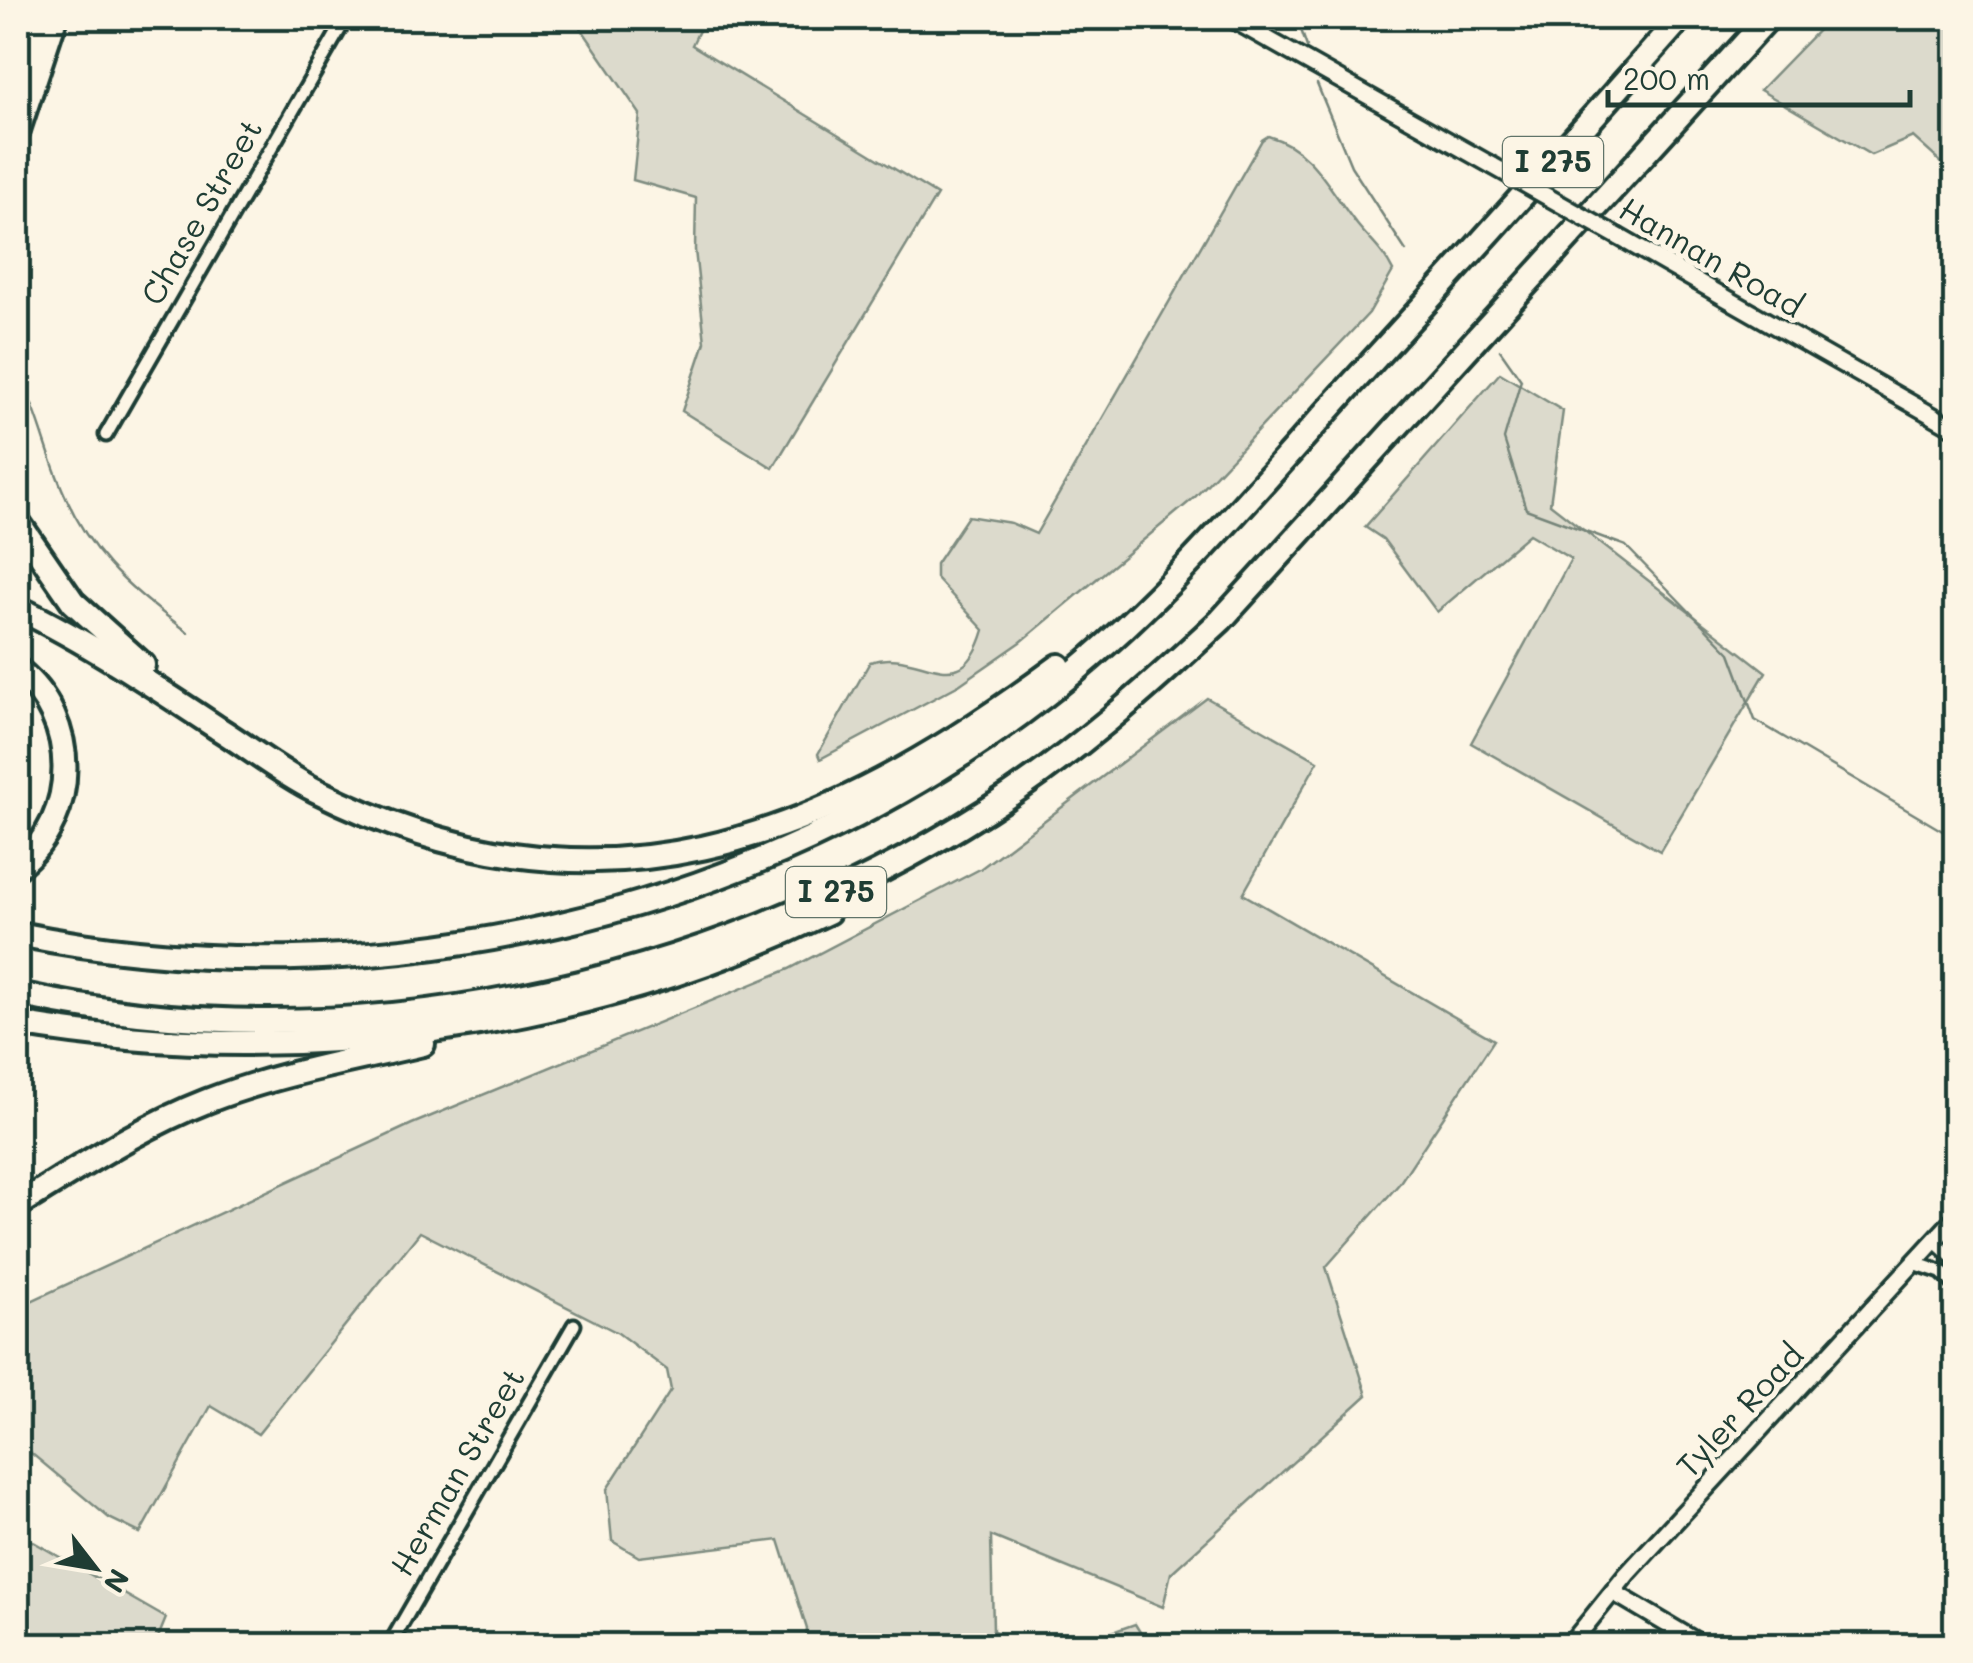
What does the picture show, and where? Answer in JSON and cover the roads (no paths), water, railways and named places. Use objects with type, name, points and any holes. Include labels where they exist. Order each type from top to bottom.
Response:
[{"type":"highway","points":[[18,75],[38,18]]},
{"type":"highway","points":[[18,130],[55,18]]},
{"type":"highway","name":"I 275","points":[[18,934],[103,950],[182,956],[342,958],[446,948],[582,919],[758,859],[892,795],[1042,698],[1160,595],[1204,551],[1681,18]]},
{"type":"highway","name":"I 275","points":[[18,994],[190,1017],[308,1020],[406,1011],[560,986],[675,955],[812,903],[878,872],[986,810],[1128,707],[1222,620],[1768,18]]},
{"type":"highway","points":[[18,522],[73,602],[122,649],[344,803]]},
{"type":"highway","points":[[18,608],[104,656],[312,789],[344,803],[458,847],[544,862],[625,862],[712,848],[802,816],[926,755],[1018,696],[1117,621],[1160,595]]},
{"type":"highway","points":[[18,670],[36,688],[54,716],[65,762],[64,786],[51,827],[18,866]]},
{"type":"highway","points":[[18,1024],[156,1040],[308,1042],[431,1030],[590,1000],[666,980],[788,931],[904,872],[986,810]]},
{"type":"highway","points":[[18,1206],[124,1141],[208,1100],[301,1072],[556,1014],[590,1000]]},
{"type":"street","name":"Chase Street","points":[[106,435],[346,18]]},
{"type":"street","name":"Hannan Road","points":[[1230,18],[1956,429]]},
{"type":"street","name":"Tyler Road","points":[[1569,1646],[1613,1592],[1956,1218]]},
{"type":"street","points":[[1934,1241],[1956,1260]]},
{"type":"street","points":[[1914,1263],[1941,1272],[1956,1286]]},
{"type":"street","name":"Herman Street","points":[[389,1646],[574,1325]]},
{"type":"street","points":[[1613,1592],[1704,1646]]},
{"type":"waterway","points":[[1297,18],[1307,47]]},
{"type":"waterway","points":[[1317,84],[1351,166],[1406,251]]},
{"type":"waterway","points":[[1500,350],[1521,380],[1504,439],[1526,509],[1626,546],[1730,653],[1755,720],[1956,839]]},
{"type":"waterway","points":[[21,382],[80,526],[126,582],[188,632]]}]
